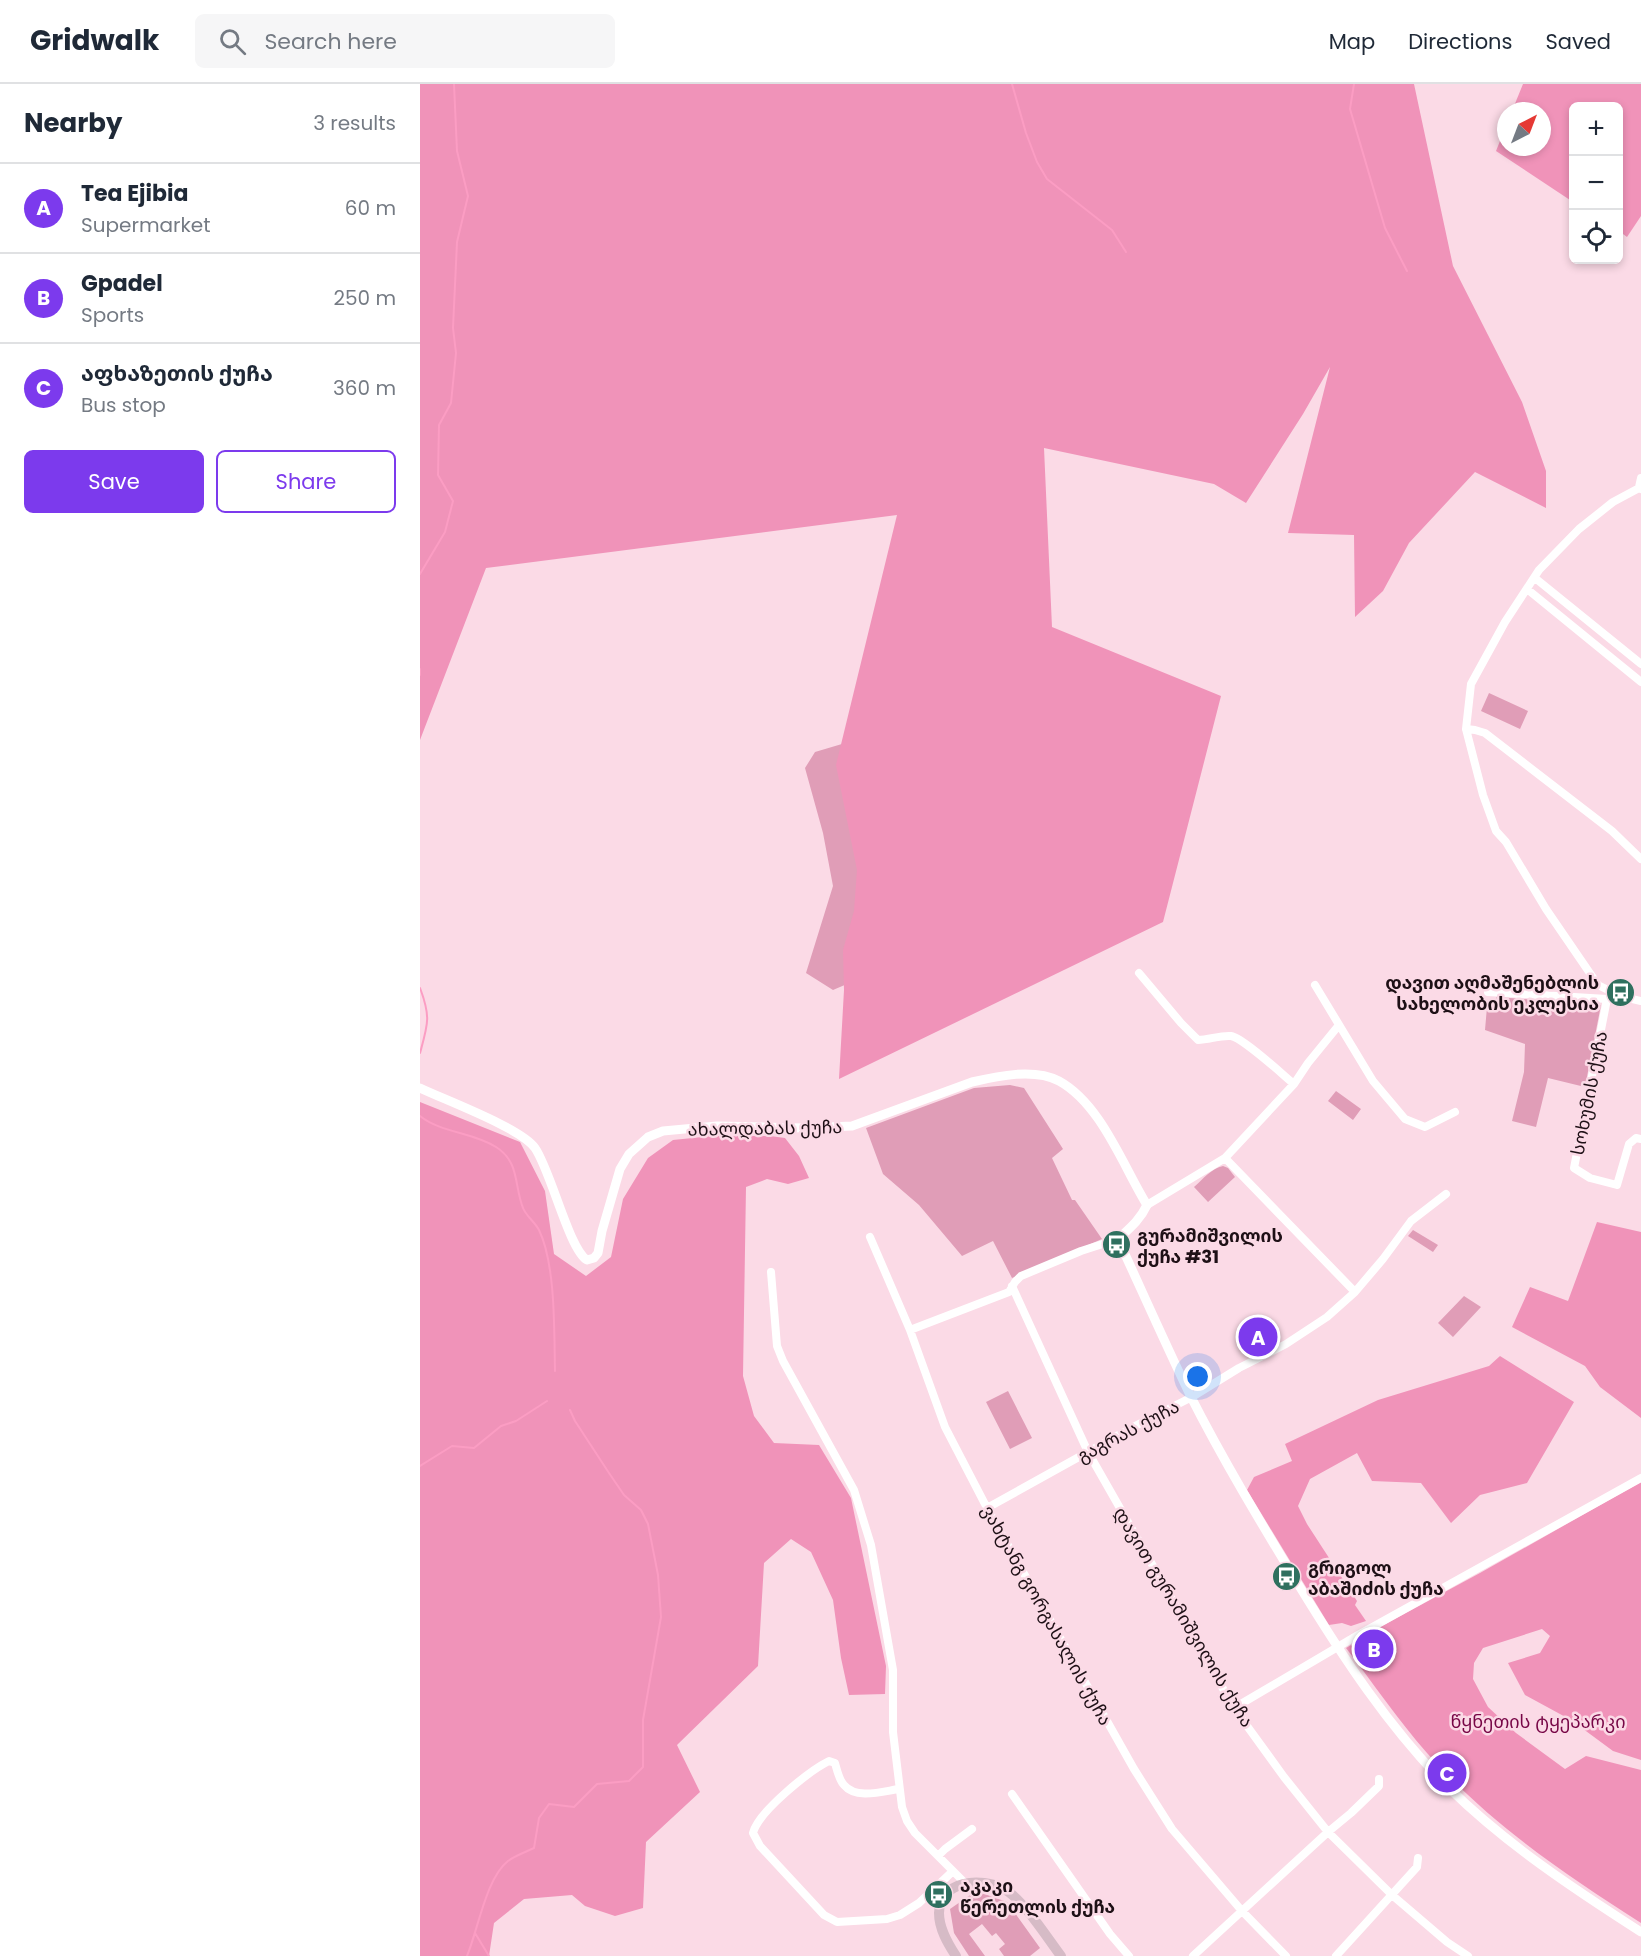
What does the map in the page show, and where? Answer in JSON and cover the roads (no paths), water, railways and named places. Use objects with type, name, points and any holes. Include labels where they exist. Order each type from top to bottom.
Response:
[{"type":"main road","points":[[956,1956],[942,1930],[939,1911],[944,1896],[965,1883],[985,1883],[1006,1890],[1017,1900],[1062,1956]]},
{"type":"street","points":[[1641,478],[1640,487],[1612,502],[1579,529],[1539,570],[1505,622],[1471,684],[1466,729],[1483,795],[1496,831],[1506,842],[1546,909],[1598,985],[1620,996],[1641,1000]]},
{"type":"street","points":[[1535,578],[1641,664]]},
{"type":"street","points":[[1527,589],[1641,682]]},
{"type":"street","points":[[1619,664],[1628,653]]},
{"type":"street","points":[[1466,729],[1485,733],[1612,831],[1641,859]]},
{"type":"street","points":[[1139,973],[1198,1040],[1226,1036],[1238,1038],[1294,1084]]},
{"type":"street","points":[[1315,985],[1372,1081],[1405,1119],[1422,1127],[1455,1112]]},
{"type":"street","points":[[1488,992],[1607,999],[1620,996]]},
{"type":"street","name":"სოხუმის ქუჩა","points":[[1607,999],[1574,1168],[1590,1178],[1617,1185],[1629,1144],[1636,1138],[1641,1139]]},
{"type":"street","points":[[910,1330],[1009,1292],[1021,1276],[1081,1251],[1118,1239],[1141,1217],[1147,1205],[1226,1158],[1294,1084],[1339,1025]]},
{"type":"street","name":"ახალდაბას ქუჩა","points":[[420,1088],[517,1132],[534,1146],[548,1173],[577,1250],[587,1260],[594,1258],[598,1253],[620,1169],[629,1154],[648,1137],[663,1131],[717,1126],[804,1128],[852,1126],[972,1082],[1009,1076],[1034,1074],[1059,1081],[1087,1105],[1100,1122],[1147,1205]]},
{"type":"street","points":[[1226,1158],[1356,1292]]},
{"type":"street","name":"გაგრას ქუჩა","points":[[987,1508],[1192,1397],[1239,1368],[1286,1344],[1327,1317],[1356,1292],[1411,1221],[1446,1194]]},
{"type":"street","name":"ვახტანგ გორგასალის ქუჩა","points":[[870,1237],[910,1330],[945,1427],[987,1508],[1134,1769],[1172,1829],[1242,1911],[1286,1956]]},
{"type":"street","points":[[1118,1239],[1192,1397],[1255,1513],[1336,1647],[1404,1737],[1471,1808],[1525,1853],[1570,1886],[1641,1932]]},
{"type":"street","points":[[771,1272],[777,1346],[784,1364],[854,1490],[871,1545],[893,1670],[893,1732],[902,1807],[915,1833],[965,1883]]},
{"type":"street","name":"დავით გურამიშვილის ქუჩა","points":[[1012,1286],[1088,1452],[1234,1708],[1284,1777],[1328,1832],[1392,1895],[1447,1942],[1468,1956]]},
{"type":"street","points":[[1234,1708],[1336,1647],[1641,1478]]},
{"type":"street","points":[[899,1789],[868,1793],[851,1791],[844,1786],[835,1763],[829,1761],[763,1814],[757,1821],[753,1833],[760,1846],[824,1915],[837,1922],[887,1919],[900,1915],[919,1903],[953,1871]]},
{"type":"street","points":[[1193,1956],[1351,1813],[1379,1786],[1378,1779]]},
{"type":"street","points":[[1012,1794],[1110,1934],[1129,1956]]},
{"type":"street","points":[[938,1856],[972,1829]]},
{"type":"street","points":[[1336,1956],[1417,1867],[1418,1858]]},
{"type":"waterway","points":[[420,574],[445,532],[453,501],[438,475],[439,425],[451,403],[456,353],[453,328],[457,242],[468,196],[457,151],[454,84]]},
{"type":"waterway","points":[[1012,84],[1026,133],[1037,162],[1047,179],[1112,230],[1126,252]]},
{"type":"waterway","points":[[1354,84],[1350,109],[1385,228],[1407,271]]},
{"type":"waterway","points":[[420,669],[420,675]]},
{"type":"waterway","points":[[420,988],[427,1014],[420,1053]]},
{"type":"waterway","points":[[420,1116],[438,1126],[487,1142],[504,1153],[513,1167],[523,1208],[539,1230],[549,1261],[553,1299],[555,1371]]},
{"type":"waterway","points":[[420,1466],[452,1446],[474,1448],[501,1426],[516,1421],[547,1401]]},
{"type":"waterway","points":[[467,1956],[494,1879],[508,1861],[534,1848],[539,1818],[549,1804],[574,1807],[597,1784],[629,1781],[643,1767],[643,1720],[661,1617],[658,1575],[648,1524],[641,1510],[624,1495],[570,1410]]},
{"type":"waterway","points":[[475,1933],[489,1956]]},
{"type":"place","name":"დავით აღმაშენებლის სახელობის ეკლესია","points":[[1620,992]]},
{"type":"place","name":"გურამიშვილის ქუჩა #31","points":[[1116,1245]]},
{"type":"place","name":"Tea Ejibia","points":[[1258,1337]]},
{"type":"place","name":"გრიგოლ აბაშიძის ქუჩა","points":[[1287,1577]]},
{"type":"place","name":"Gpadel","points":[[1374,1649]]},
{"type":"place","name":"აფხაზეთის ქუჩა","points":[[1447,1773]]},
{"type":"place","name":"აკაკი წერეთლის ქუჩა","points":[[939,1895]]},
{"type":"park label","name":"წყნეთის ტყეპარკი","points":[[1538,1721]]}]
